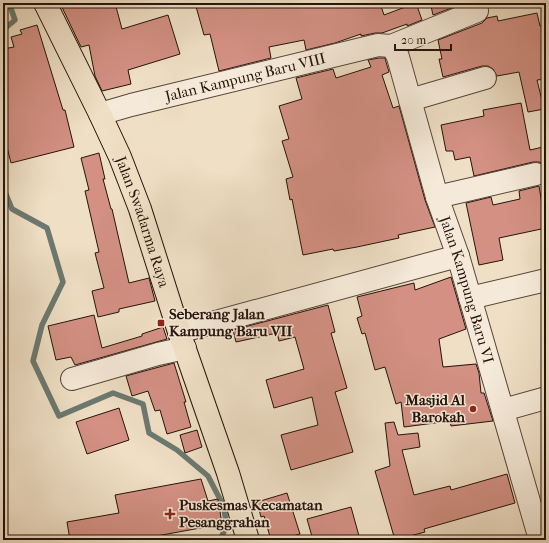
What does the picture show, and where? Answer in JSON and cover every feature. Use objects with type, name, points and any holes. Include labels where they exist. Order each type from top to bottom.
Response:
[{"type":"main road","name":"Jalan Swadarma Raya","points":[[45,3],[120,157],[140,209],[182,340],[228,473],[248,540]]},
{"type":"street","points":[[391,46],[477,11]]},
{"type":"street","name":"Jalan Kampung Baru VIII","points":[[100,114],[138,103],[378,45],[391,46]]},
{"type":"street","name":"Jalan Kampung Baru VI","points":[[391,46],[398,57],[437,197],[458,256],[536,536]]},
{"type":"street","points":[[410,100],[485,78]]},
{"type":"street","points":[[437,197],[536,174]]},
{"type":"street","points":[[72,379],[158,354],[182,340],[458,256]]},
{"type":"street","points":[[470,298],[546,280]]},
{"type":"street","points":[[502,410],[546,398]]},
{"type":"building","points":[[60,3],[115,3],[122,29],[168,15],[180,54],[128,70],[131,84],[102,91],[95,76],[89,45],[81,47]]},
{"type":"building","points":[[195,3],[380,3],[384,15],[416,3],[422,20],[382,33],[361,36],[361,34],[335,43],[306,50],[304,40],[269,47],[271,58],[219,71],[210,34],[204,35]]},
{"type":"building","points":[[441,3],[453,3],[454,7],[433,15],[431,6]]},
{"type":"building","points":[[537,13],[540,26],[546,25],[546,79],[537,80],[544,109],[528,112],[519,72],[497,76],[493,69],[488,66],[482,66],[443,77],[439,59],[442,59],[438,40],[482,23],[487,18],[497,16],[498,21]]},
{"type":"building","points":[[37,25],[63,110],[65,110],[74,147],[11,163],[3,131],[3,49],[14,47],[11,37],[22,34],[20,30]]},
{"type":"building","points":[[385,58],[389,72],[382,75],[393,108],[399,106],[425,200],[435,227],[398,235],[399,238],[357,247],[334,251],[333,249],[303,255],[292,199],[290,200],[286,179],[293,177],[282,141],[289,139],[279,106],[302,99],[296,78],[333,69],[336,78],[371,67],[368,60]]},
{"type":"building","points":[[521,103],[530,150],[543,147],[546,165],[539,162],[533,162],[474,176],[470,157],[455,160],[453,151],[446,151],[441,125],[484,116],[483,110]]},
{"type":"building","points":[[99,153],[105,179],[103,179],[112,209],[129,283],[149,278],[155,301],[119,309],[119,312],[98,317],[92,291],[104,288],[95,253],[99,252],[85,191],[89,190],[81,158]]},
{"type":"building","points":[[539,186],[546,228],[499,238],[503,260],[479,265],[466,203],[491,197],[493,205],[520,199],[519,191]]},
{"type":"building","points":[[451,277],[466,329],[439,339],[443,367],[476,364],[479,373],[481,393],[484,393],[493,421],[451,426],[450,421],[404,427],[401,402],[396,404],[385,367],[375,370],[365,333],[362,334],[357,318],[362,316],[357,297],[414,283],[415,290]]},
{"type":"building","points":[[328,305],[335,332],[331,333],[347,388],[335,392],[353,452],[291,470],[281,435],[318,425],[312,397],[274,408],[266,380],[304,369],[295,337],[279,341],[277,333],[236,342],[233,330]]},
{"type":"building","points":[[94,315],[102,348],[142,336],[142,334],[163,327],[167,339],[75,365],[71,357],[56,360],[48,326]]},
{"type":"building","points":[[174,363],[186,402],[184,402],[191,427],[167,434],[160,410],[155,411],[148,391],[132,396],[126,376]]},
{"type":"building","points":[[119,408],[129,440],[87,454],[76,422]]},
{"type":"building","points":[[394,422],[398,435],[418,433],[420,447],[402,450],[414,495],[450,486],[451,490],[507,474],[515,503],[424,529],[425,532],[395,540],[375,471],[390,466],[385,423]]},
{"type":"building","points":[[197,430],[202,447],[185,453],[180,435]]},
{"type":"building","name":"Puskesmas Kecamatan Pesanggrahan","points":[[201,479],[208,501],[218,499],[222,524],[135,540],[70,540],[67,522],[119,513],[115,495]]},
{"type":"building","points":[[287,493],[300,534],[279,540],[271,540],[264,516],[261,517],[257,502]]},
{"type":"building","points":[[351,507],[359,536],[344,540],[313,540],[307,519]]},
{"type":"waterway","points":[[3,30],[15,20],[9,3]]},
{"type":"waterway","points":[[3,187],[12,209],[47,228],[63,282],[42,325],[33,361],[59,416],[113,393],[143,404],[149,433],[177,450],[208,476],[223,505],[227,525],[220,540]]},
{"type":"place","name":"Seberang Jalan Kampung Baru VII","points":[[161,323]]},
{"type":"place","name":"Masjid Al Barokah","points":[[473,409]]},
{"type":"place","name":"Puskesmas Kecamatan Pesanggrahan","points":[[170,514]]}]
